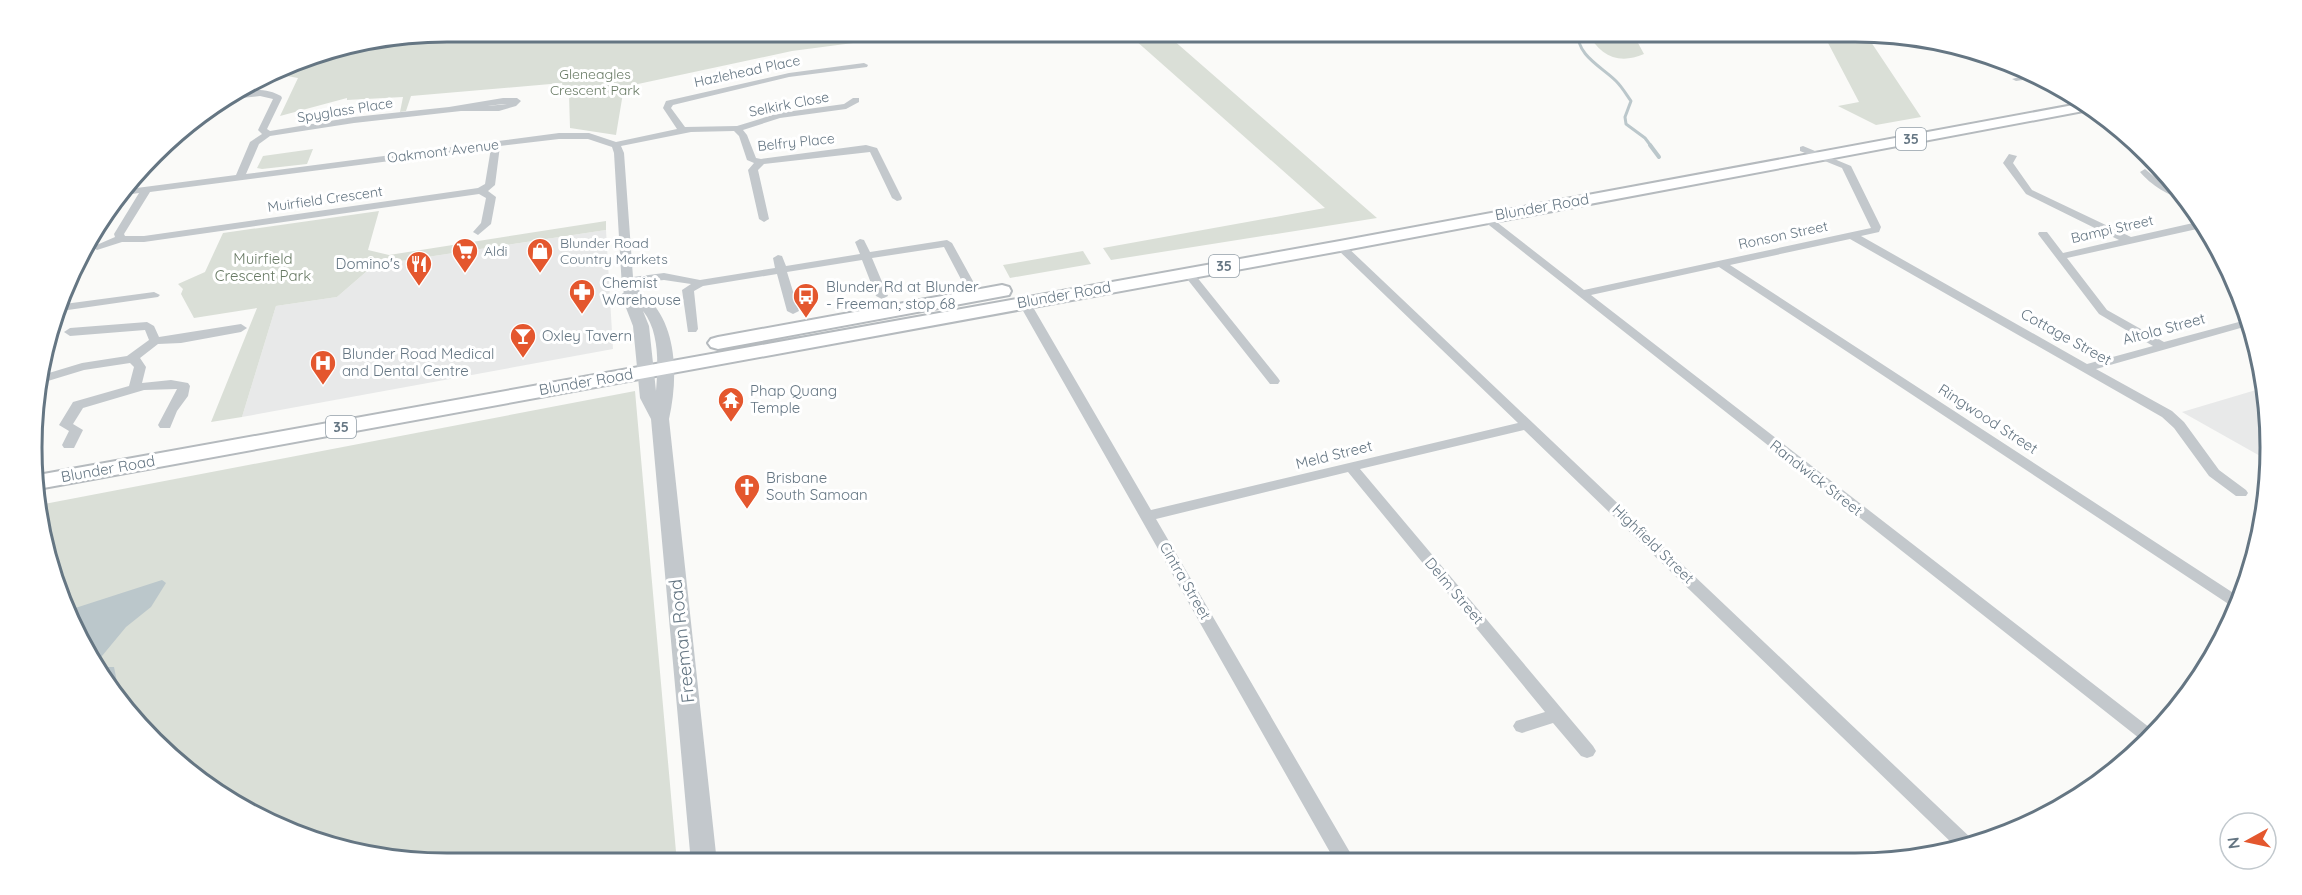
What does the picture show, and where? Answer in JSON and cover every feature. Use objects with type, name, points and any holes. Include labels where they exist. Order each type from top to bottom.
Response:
[{"type":"main road","name":"Blunder Road","points":[[44,481],[653,363],[828,321],[1318,237],[2066,101]]},
{"type":"main road","name":"Blunder Road","points":[[43,467],[1024,302],[1340,246],[2077,108]]},
{"type":"street","name":"Hazlehead Place","points":[[682,130],[667,108],[669,103],[679,99],[789,75],[864,65]]},
{"type":"street","points":[[2016,79],[2021,78]]},
{"type":"street","points":[[239,178],[255,142],[268,134],[262,130],[278,98],[274,95],[247,95]]},
{"type":"street","name":"Selkirk Close","points":[[846,106],[856,99]]},
{"type":"street","name":"Spyglass Place","points":[[268,134],[354,120],[517,101],[514,105],[501,107],[461,108]]},
{"type":"street","name":"Selkirk Close","points":[[737,129],[779,116],[846,106],[862,108]]},
{"type":"street","name":"Belfry Place","points":[[616,145],[682,130],[715,128],[737,129],[742,135],[752,160],[761,162],[858,148],[874,150],[897,198]]},
{"type":"street","name":"Oakmont Avenue","points":[[134,191],[559,136],[589,136],[616,145]]},
{"type":"street","points":[[478,232],[486,225],[491,197],[481,191],[490,185],[496,144]]},
{"type":"street","points":[[616,145],[619,153],[628,284],[657,321],[653,363]]},
{"type":"street","name":"Ronson Street","points":[[1581,294],[1872,232],[1876,227],[1846,165],[1803,149]]},
{"type":"street","points":[[2013,156],[2008,163],[2010,168],[2029,192],[2130,241]]},
{"type":"street","points":[[761,162],[753,170],[764,219]]},
{"type":"street","points":[[2145,172],[2154,181],[2164,186]]},
{"type":"street","points":[[121,239],[119,234],[147,189]]},
{"type":"street","name":"Muirfield Crescent","points":[[97,247],[121,239],[144,239],[481,191]]},
{"type":"street","name":"Randwick Street","points":[[1485,218],[2143,732]]},
{"type":"street","name":"Bampi Street","points":[[2062,256],[2195,226]]},
{"type":"street","points":[[940,230],[968,283]]},
{"type":"street","points":[[2043,234],[2103,312],[2162,346]]},
{"type":"street","name":"Cottage Street","points":[[1853,236],[2167,414],[2179,425],[2214,473],[2241,493]]},
{"type":"street","points":[[860,242],[882,296]]},
{"type":"street","points":[[692,329],[688,290],[700,283],[947,243]]},
{"type":"street","name":"Highfield Street","points":[[1340,246],[1960,839]]},
{"type":"street","points":[[778,258],[793,311]]},
{"type":"street","name":"Ringwood Street","points":[[1722,264],[2230,599]]},
{"type":"street","points":[[1188,273],[1274,381]]},
{"type":"street","points":[[628,284],[664,275],[700,283]]},
{"type":"street","points":[[67,307],[154,295]]},
{"type":"street","name":"Cintra Street","points":[[1024,302],[1340,853]]},
{"type":"street","name":"Altola Street","points":[[2086,368],[2240,325]]},
{"type":"street","points":[[70,332],[147,326],[155,341]]},
{"type":"street","points":[[48,377],[82,367],[131,359],[155,341],[181,339],[241,328]]},
{"type":"street","points":[[131,359],[138,362],[140,367],[135,388]]},
{"type":"street","name":"Freeman Road","points":[[653,363],[651,408],[660,419],[703,853]]},
{"type":"street","points":[[69,445],[76,429],[66,425],[78,405],[135,388],[165,384],[184,386],[185,390],[179,404],[171,409],[165,425]]},
{"type":"street","name":"Meld Street","points":[[1147,516],[1527,425]]},
{"type":"street","name":"Delm Street","points":[[1352,468],[1587,751]]},
{"type":"street","points":[[1522,726],[1557,715]]},
{"type":"shaded area","points":[[606,230],[613,349],[242,417],[276,306],[337,297],[374,265]]},
{"type":"shaded area","points":[[2256,390],[2260,456],[2182,412]]},
{"type":"shaded area","points":[[162,580],[166,583],[151,607],[126,627],[101,658],[75,608]]},
{"type":"shaded area","points":[[106,667],[114,667],[117,682],[110,673]]},
{"type":"green space","name":"Gleneagles Crescent Park","points":[[861,42],[792,51],[624,87],[616,135],[570,128],[569,94],[564,93],[562,83],[411,96],[406,111],[400,112],[403,97],[347,100],[347,98],[280,116],[298,78],[286,76],[343,56],[395,45],[421,43]]},
{"type":"green space","points":[[1137,42],[1175,42],[1377,218],[1111,260],[1103,248],[1325,208]]},
{"type":"green space","points":[[1594,42],[1637,42],[1644,54],[1626,59],[1618,58],[1598,47]]},
{"type":"green space","points":[[1828,42],[1871,43],[1921,117],[1876,125],[1838,106],[1859,102]]},
{"type":"green space","points":[[313,149],[307,164],[257,168],[263,156]]},
{"type":"green space","name":"Muirfield Crescent Park","points":[[379,211],[368,250],[389,255],[606,221],[606,230],[374,265],[337,297],[276,306],[242,417],[211,422],[257,308],[194,318],[181,294],[183,289],[178,284],[205,272],[223,233]]},
{"type":"green space","points":[[1083,251],[1091,264],[1010,278],[1003,265]]},
{"type":"green space","points":[[635,391],[676,853],[448,853],[395,850],[317,831],[292,822],[245,799],[222,785],[180,752],[143,715],[110,673],[73,603],[56,552],[46,504]]},
{"type":"waterway","points":[[1579,42],[1585,54],[1622,88],[1631,101],[1625,117],[1626,124],[1645,138],[1651,146]]},
{"type":"waterway","points":[[1650,145],[1659,157]]},
{"type":"place","name":"Aldi","points":[[465,274]]},
{"type":"place","name":"Blunder Road Country Markets","points":[[540,274]]},
{"type":"place","name":"Domino's","points":[[419,287]]},
{"type":"place","name":"Chemist Warehouse","points":[[582,315]]},
{"type":"place","name":"Blunder Rd at Blunder - Freeman, stop 68","points":[[806,319]]},
{"type":"place","name":"Oxley Tavern","points":[[523,359]]},
{"type":"place","name":"Blunder Road Medical and Dental Centre","points":[[323,386]]},
{"type":"place","name":"Phap Quang Temple","points":[[731,423]]},
{"type":"place","name":"Brisbane South Samoan","points":[[747,510]]}]
